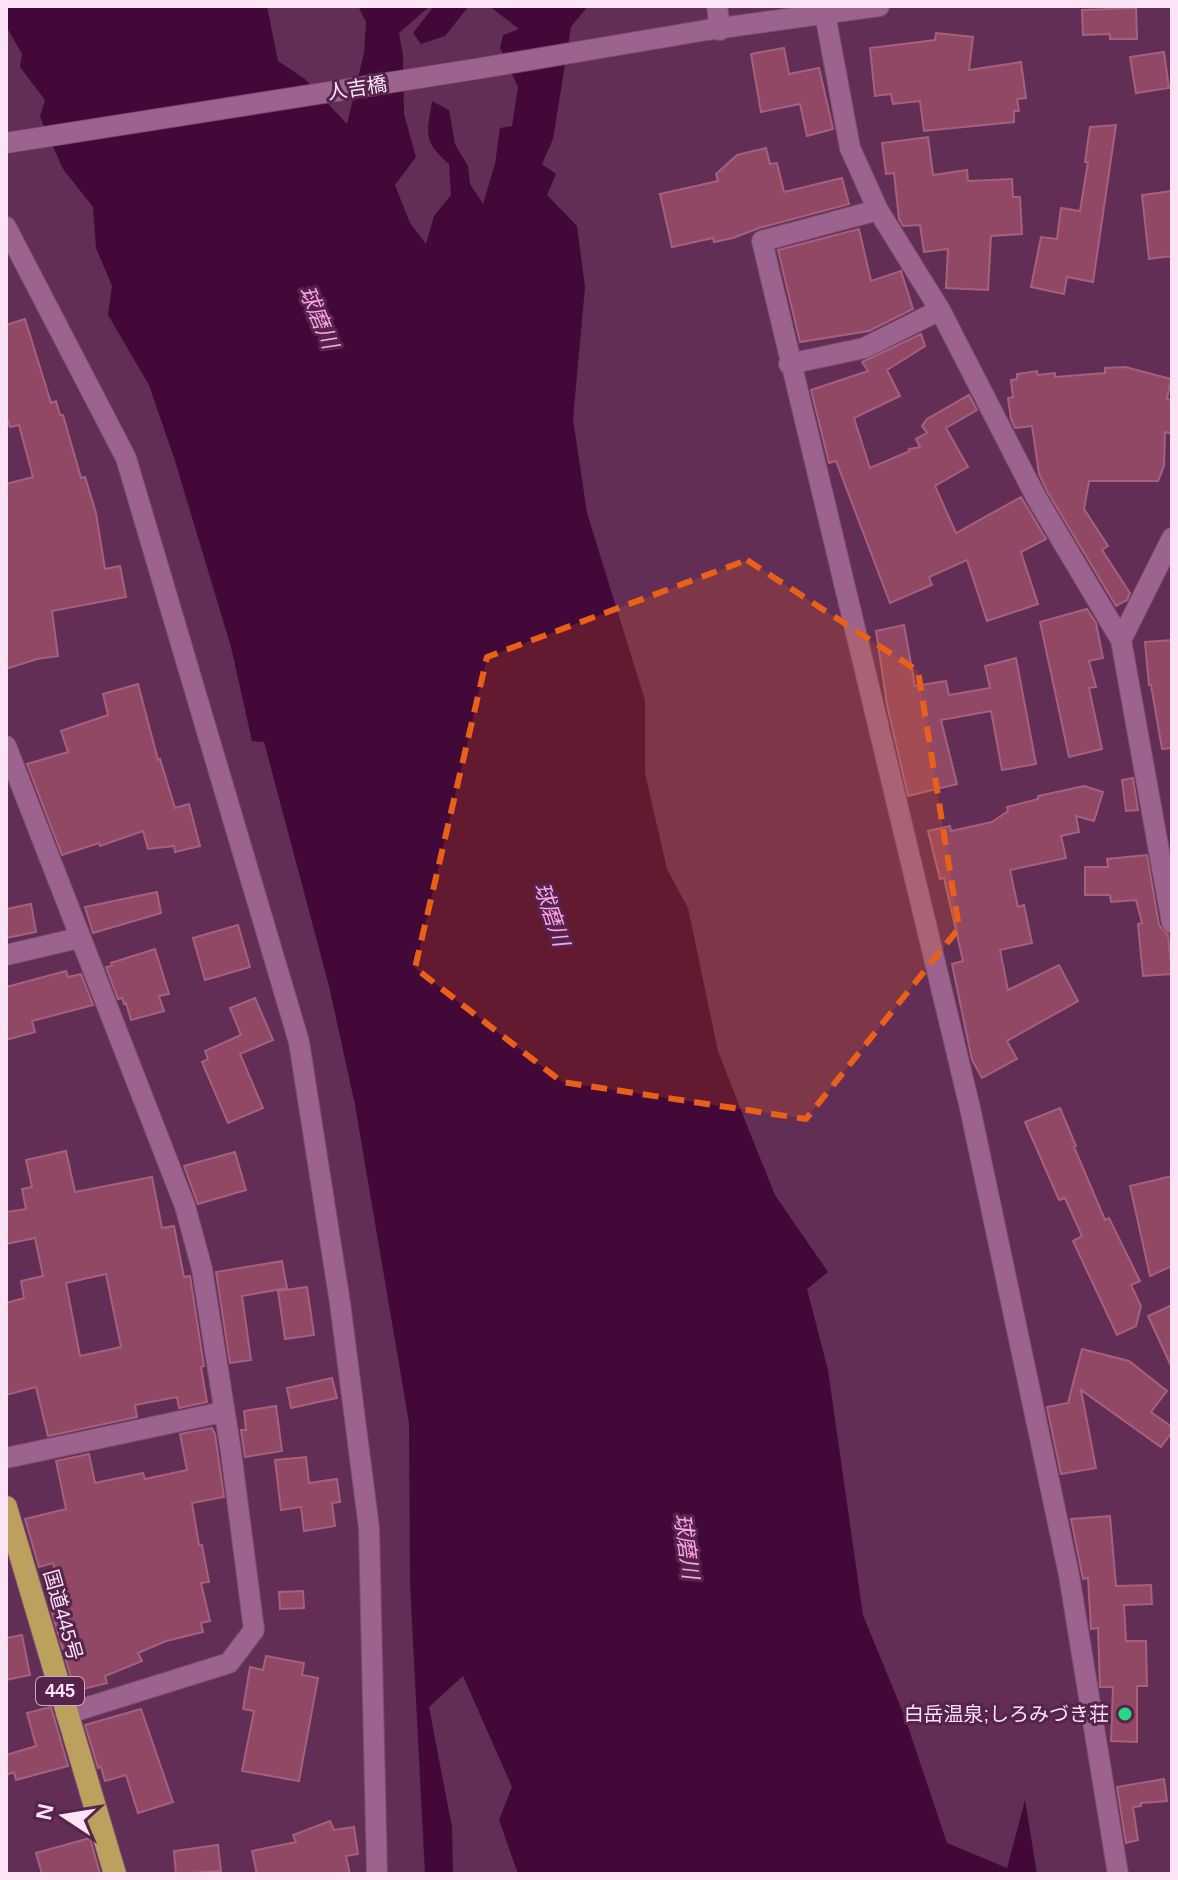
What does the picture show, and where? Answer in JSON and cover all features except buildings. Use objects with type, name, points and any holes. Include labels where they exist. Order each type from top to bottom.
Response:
[{"type":"highway","name":"国道445号","points":[[6,1507],[115,1874]]},
{"type":"street","points":[[714,30],[717,6]]},
{"type":"street","name":"人吉橋","points":[[6,143],[879,6]]},
{"type":"street","points":[[825,14],[850,148],[878,210],[940,310],[1036,497],[1121,640],[1172,923]]},
{"type":"street","points":[[878,210],[762,241],[789,364],[970,1108],[1069,1575],[1118,1874]]},
{"type":"street","points":[[6,227],[126,458],[299,1042],[340,1303],[369,1528],[377,1874]]},
{"type":"street","points":[[789,364],[864,348],[940,310]]},
{"type":"street","points":[[1121,640],[1172,538]]},
{"type":"street","points":[[6,746],[185,1206],[202,1269],[231,1452],[254,1630],[229,1663],[66,1714]]},
{"type":"street","points":[[6,955],[79,938]]},
{"type":"street","points":[[6,1458],[223,1412]]},
{"type":"highlighted area","points":[[747,560],[918,671],[959,928],[806,1119],[562,1082],[415,968],[487,657]]},
{"type":"water","name":"球磨川","points":[[6,6],[267,6],[278,61],[305,79],[347,124],[364,53],[366,22],[358,6],[430,6],[399,33],[403,55],[404,114],[416,157],[395,185],[410,223],[426,244],[434,216],[451,195],[449,164],[434,149],[428,136],[432,101],[449,110],[455,144],[468,166],[470,184],[483,204],[495,164],[500,128],[512,126],[518,87],[500,48],[503,35],[519,29],[489,6],[588,6],[571,27],[553,139],[542,164],[556,174],[547,195],[577,226],[585,287],[573,419],[587,513],[645,700],[645,773],[667,869],[688,908],[718,1051],[750,1133],[775,1195],[828,1272],[807,1289],[828,1370],[863,1615],[904,1715],[947,1843],[1007,1868],[1025,1800],[1037,1874],[518,1874],[499,1820],[512,1787],[463,1676],[429,1707],[452,1827],[453,1874],[425,1874],[410,1584],[409,1423],[355,1105],[329,986],[264,742],[252,741],[231,647],[175,461],[149,385],[108,315],[112,286],[96,248],[93,207],[63,169],[40,117],[45,100],[20,67],[22,54],[6,26]]},
{"type":"water","points":[[434,6],[469,6],[445,36],[421,44],[413,33]]},
{"type":"place","name":"白岳温泉;しろみづき荘","points":[[1125,1714]]}]
